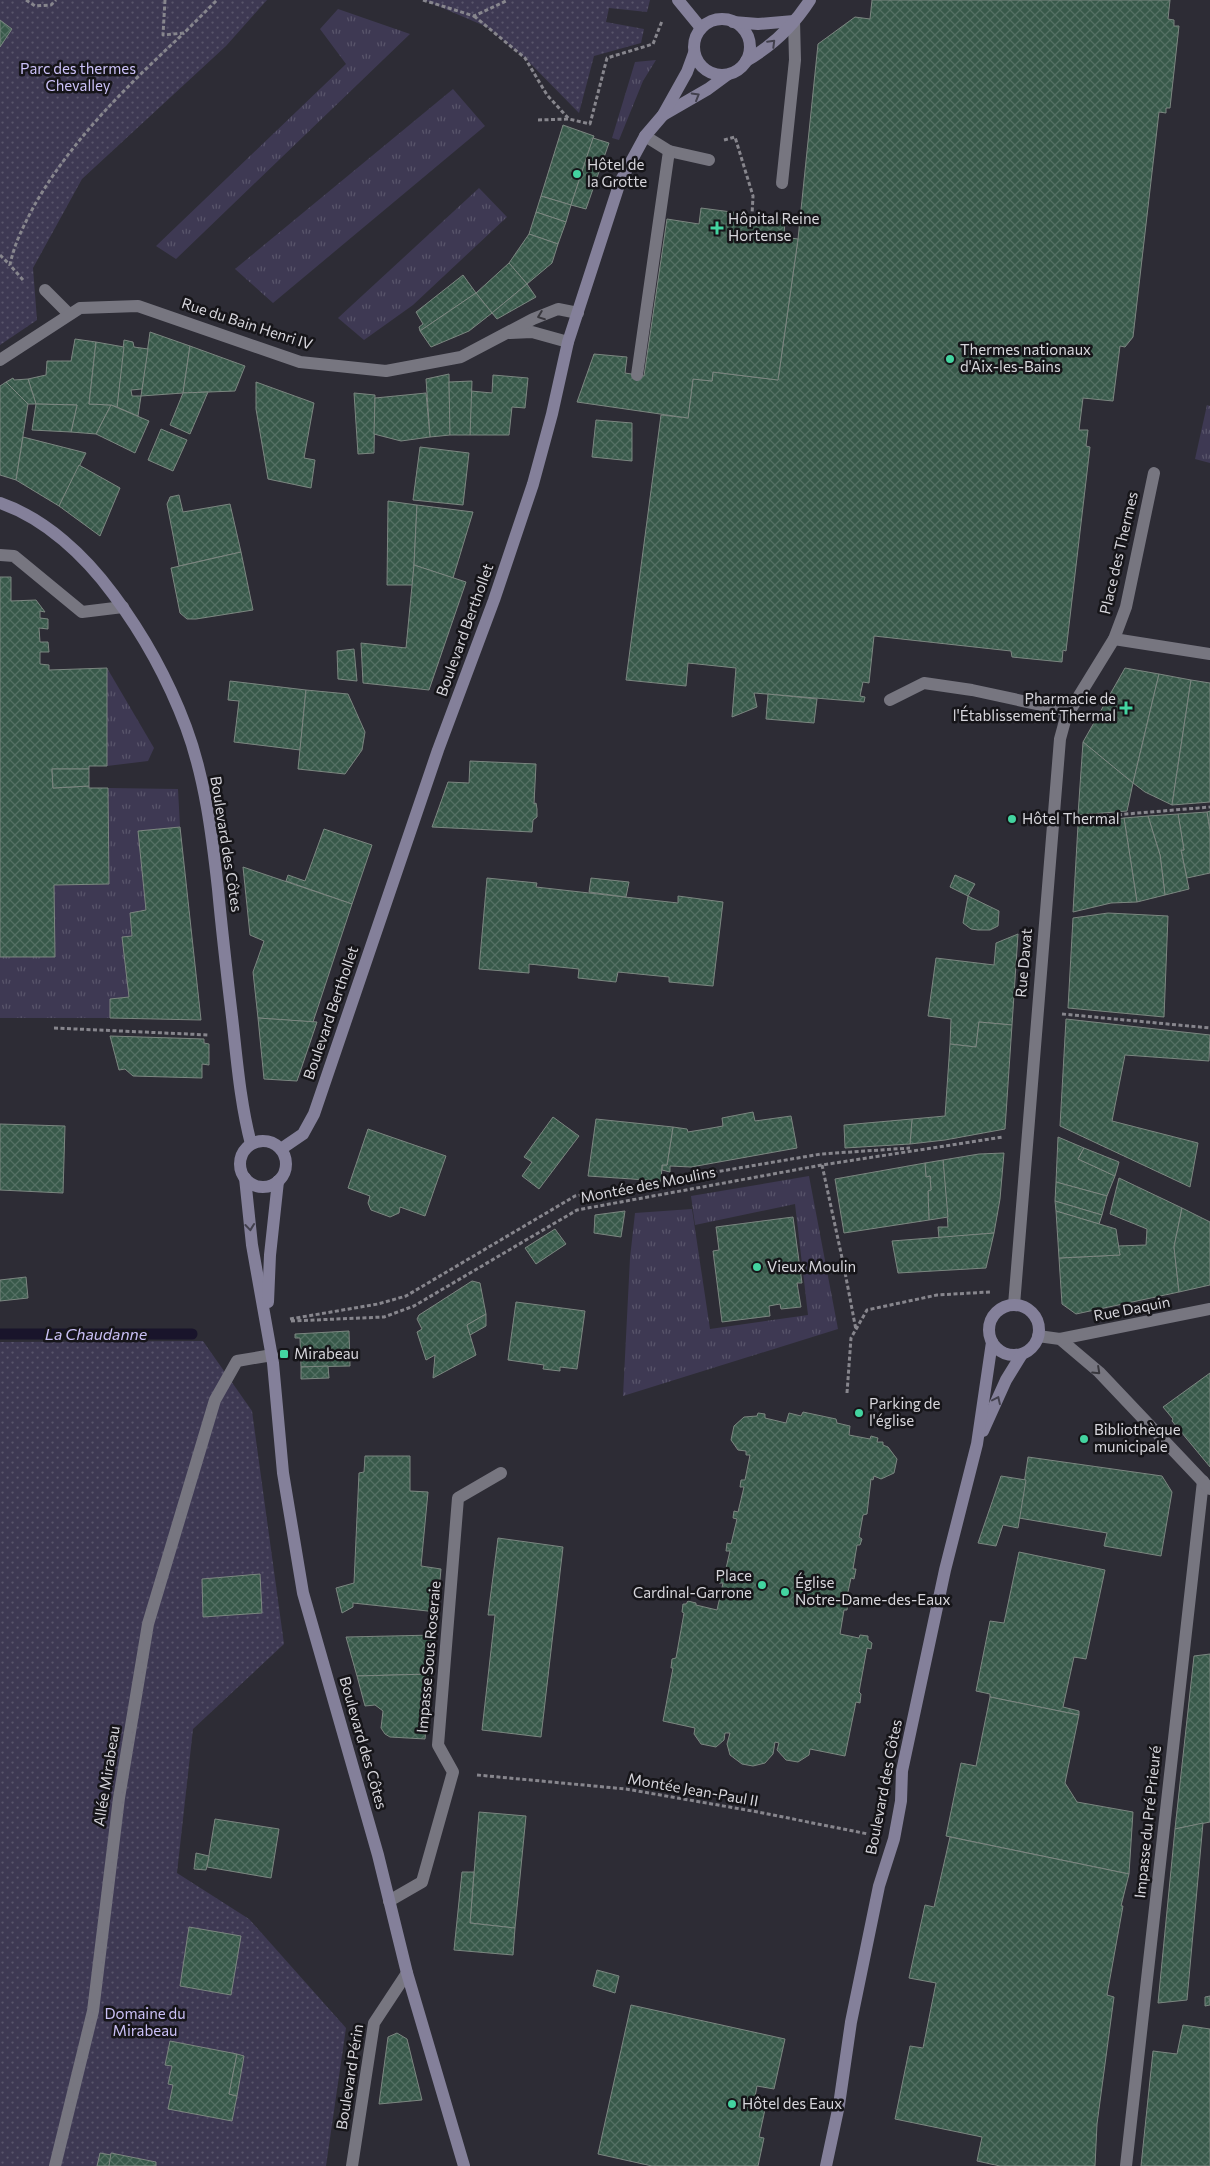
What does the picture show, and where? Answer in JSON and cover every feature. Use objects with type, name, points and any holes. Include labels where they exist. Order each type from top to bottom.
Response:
[{"type":"main road","points":[[678,0],[701,28]]},
{"type":"main road","points":[[794,21],[758,24],[719,19],[706,23],[694,40],[694,53],[698,63],[716,75],[727,75],[735,72],[746,61],[766,49],[794,21],[810,0]]},
{"type":"main road","points":[[733,22],[741,26],[747,34],[750,43],[746,61]]},
{"type":"main road","name":"Boulevard Berthollet","points":[[281,1149],[303,1134],[314,1114],[438,750],[494,600],[527,502],[552,414],[568,342],[620,182],[646,136],[663,115],[687,72],[694,53]]},
{"type":"main road","name":"Boulevard Berthollet","points":[[663,115],[708,89],[727,75]]},
{"type":"main road","name":"Boulevard des Côtes","points":[[0,503],[48,528],[82,557],[123,607],[142,636],[186,727],[202,785],[212,841],[241,1098],[251,1144],[241,1157],[240,1168],[245,1178],[252,1245],[272,1355],[283,1473],[303,1593],[378,1855],[407,1973],[464,2166]]},
{"type":"main road","points":[[251,1144],[264,1140],[276,1144],[281,1149]]},
{"type":"main road","name":"Boulevard des Côtes","points":[[267,1322],[270,1254],[278,1181],[285,1170],[285,1156],[281,1149]]},
{"type":"main road","points":[[245,1178],[257,1186],[271,1185],[278,1181]]},
{"type":"main road","points":[[1014,1305],[1028,1310],[1034,1315],[1037,1322],[1038,1336],[1034,1344],[1022,1354],[1004,1354],[992,1342],[989,1328],[990,1320],[1000,1309],[1014,1305]]},
{"type":"main road","name":"Boulevard des Côtes","points":[[826,2166],[839,2105],[851,2022],[878,1886],[894,1839],[901,1800],[902,1771],[945,1570],[977,1444],[992,1342]]},
{"type":"main road","name":"Boulevard des Côtes","points":[[977,1444],[1006,1380],[1022,1354]]},
{"type":"street","points":[[782,183],[795,60],[794,21]]},
{"type":"street","points":[[646,136],[669,151],[709,160]]},
{"type":"street","points":[[637,375],[669,151]]},
{"type":"street","points":[[45,290],[69,314]]},
{"type":"street","name":"Rue du Bain Henri IV","points":[[0,360],[80,308],[138,306],[300,362],[386,371],[461,357],[533,319],[558,309],[578,313]]},
{"type":"street","points":[[508,333],[532,332],[568,342]]},
{"type":"street","name":"Place des Thermes","points":[[1114,638],[1126,607],[1154,473]]},
{"type":"street","points":[[0,556],[14,556],[82,612],[123,607]]},
{"type":"street","points":[[1114,638],[1210,654]]},
{"type":"street","name":"Rue Davat","points":[[1014,1305],[1060,739],[1069,711],[1114,638]]},
{"type":"street","points":[[890,700],[924,683],[972,690],[1069,711]]},
{"type":"street","name":"Rue Daquin","points":[[1060,1339],[1210,1310]]},
{"type":"street","points":[[1038,1336],[1060,1339],[1099,1372],[1206,1485]]},
{"type":"street","name":"Allée Mirabeau","points":[[55,2166],[93,2011],[120,1798],[148,1624],[217,1397],[237,1361],[272,1355]]},
{"type":"street","name":"Impasse Sous Roseraie","points":[[389,1901],[422,1882],[453,1772],[438,1745],[458,1498],[501,1473]]},
{"type":"street","name":"Impasse du Pré Prieuré","points":[[1126,2166],[1206,1485]]},
{"type":"street","name":"Boulevard Périn","points":[[352,2166],[374,2024],[407,1973]]},
{"type":"path","points":[[26,0],[35,6],[51,5],[56,0]]},
{"type":"path","points":[[165,0],[163,35],[184,33]]},
{"type":"path","points":[[10,266],[12,254],[25,222],[51,176],[93,123],[145,68],[217,0]]},
{"type":"path","points":[[423,0],[474,16],[525,58],[547,95],[569,119]]},
{"type":"path","points":[[474,16],[508,0]]},
{"type":"path","points":[[538,120],[569,119],[590,124],[607,58],[653,44]]},
{"type":"path","points":[[0,255],[20,278],[45,290]]},
{"type":"path","points":[[1053,820],[1210,807]]},
{"type":"path","points":[[1037,1011],[1210,1028]]},
{"type":"path","points":[[54,1028],[234,1036]]},
{"type":"path","name":"Montée des Moulins","points":[[267,1322],[384,1317],[414,1306],[578,1210],[822,1165],[931,1147],[1028,1134]]},
{"type":"path","points":[[267,1322],[378,1304],[406,1296],[575,1196],[820,1154],[931,1147]]},
{"type":"path","points":[[822,1165],[856,1331]]},
{"type":"path","points":[[847,1393],[852,1338],[868,1310],[937,1295],[1016,1290]]},
{"type":"path","name":"Montée Jean-Paul II","points":[[487,1776],[626,1789],[758,1812],[894,1839]]},
{"type":"green space","name":"Parc des thermes Chevalley","points":[[0,0],[267,0],[226,46],[82,179],[33,268],[37,320],[0,345]]},
{"type":"green space","points":[[424,0],[650,0],[647,12],[609,8],[606,22],[644,29],[641,43],[594,56],[579,113],[525,58],[487,27]]},
{"type":"green space","points":[[338,9],[410,34],[176,259],[156,246],[346,64],[320,29]]},
{"type":"green space","points":[[656,60],[643,81],[619,140],[612,138],[635,62]]},
{"type":"green space","points":[[453,89],[485,126],[273,303],[235,269]]},
{"type":"green space","points":[[479,188],[507,217],[413,305],[364,340],[338,318]]},
{"type":"green space","points":[[1207,405],[1210,406],[1210,463],[1195,459]]},
{"type":"green space","points":[[107,668],[154,748],[148,761],[107,766]]},
{"type":"green space","points":[[108,788],[178,789],[180,827],[138,831],[146,910],[130,913],[132,936],[122,937],[129,997],[110,999],[110,1018],[0,1018],[0,957],[55,957],[54,885],[109,884]]},
{"type":"green space","points":[[809,1176],[838,1329],[623,1396],[630,1258],[635,1213],[692,1209],[710,1329],[808,1315],[795,1204],[695,1225],[691,1196]]},
{"type":"green space","name":"Domaine du Mirabeau","points":[[203,1341],[252,1411],[284,1644],[193,1729],[177,1873],[249,1919],[346,2028],[326,2166],[0,2166],[0,1342]]},
{"type":"building","name":"Thermes nationaux d'Aix-les-Bains","points":[[872,0],[1170,0],[1168,19],[1174,20],[1174,26],[1179,26],[1170,108],[1166,108],[1166,113],[1159,112],[1133,337],[1125,347],[1120,346],[1113,401],[1083,398],[1079,430],[1088,430],[1086,446],[1090,447],[1066,651],[1063,650],[1062,662],[1012,657],[1011,651],[874,636],[869,683],[863,682],[860,696],[865,697],[864,702],[754,693],[757,707],[732,717],[736,668],[688,663],[686,686],[626,680],[661,415],[688,418],[693,379],[712,381],[713,372],[778,380],[798,239],[818,44],[855,17],[870,19]]},
{"type":"building","points":[[0,20],[12,29],[0,47]]},
{"type":"building","points":[[563,125],[594,136],[571,205],[541,196]]},
{"type":"building","points":[[593,138],[609,143],[586,209],[571,205]]},
{"type":"building","points":[[541,196],[571,205],[566,222],[536,212]]},
{"type":"building","points":[[701,208],[785,219],[784,237],[798,239],[778,380],[713,372],[712,381],[693,379],[688,418],[577,402],[594,354],[627,357],[625,373],[644,376],[667,219],[699,224]]},
{"type":"building","points":[[536,212],[566,222],[558,244],[529,234]]},
{"type":"building","points":[[529,234],[558,244],[552,263],[527,284],[509,263]]},
{"type":"building","points":[[509,263],[527,284],[492,313],[476,293]]},
{"type":"building","points":[[463,275],[476,293],[420,331],[419,327],[423,324],[416,312]]},
{"type":"building","points":[[527,284],[536,297],[497,319],[492,313]]},
{"type":"building","points":[[476,293],[492,313],[469,331],[431,347],[420,331]]},
{"type":"building","points":[[150,332],[190,346],[183,393],[141,396]]},
{"type":"building","points":[[75,339],[96,342],[89,404],[111,405],[96,434],[71,432],[77,405],[36,404],[28,379],[46,375],[47,361],[71,361]]},
{"type":"building","points":[[124,340],[133,342],[134,347],[148,349],[142,389],[131,390],[132,396],[141,396],[138,416],[117,407]]},
{"type":"building","points":[[96,342],[124,347],[117,407],[89,404]]},
{"type":"building","points":[[190,346],[245,366],[235,391],[183,393]]},
{"type":"building","points":[[449,374],[450,435],[430,437],[426,379]]},
{"type":"building","points":[[493,375],[528,378],[525,408],[512,407],[509,435],[470,435],[471,391],[492,393]]},
{"type":"building","points":[[13,378],[14,380],[28,379],[36,404],[28,404],[6,382]]},
{"type":"building","points":[[472,381],[470,435],[450,435],[449,382]]},
{"type":"building","points":[[6,382],[28,404],[16,480],[0,475],[0,386]]},
{"type":"building","points":[[256,382],[314,403],[304,458],[315,460],[311,488],[268,479],[256,409]]},
{"type":"building","points":[[208,392],[190,434],[170,425],[183,393]]},
{"type":"building","points":[[354,393],[375,395],[374,453],[358,454]]},
{"type":"building","points":[[426,393],[430,437],[401,441],[374,434],[375,398]]},
{"type":"building","points":[[36,404],[77,405],[71,432],[32,430]]},
{"type":"building","points":[[111,405],[149,421],[135,453],[96,434]]},
{"type":"building","points":[[596,420],[632,423],[632,461],[592,457]]},
{"type":"building","points":[[161,429],[187,440],[173,471],[148,460]]},
{"type":"building","points":[[23,437],[86,453],[59,506],[16,480]]},
{"type":"building","points":[[420,447],[469,453],[463,505],[413,500]]},
{"type":"building","points":[[79,465],[120,488],[100,536],[59,506]]},
{"type":"building","points":[[179,495],[183,512],[230,504],[241,552],[179,566],[167,504],[170,497]]},
{"type":"building","points":[[388,501],[417,505],[413,585],[387,585]]},
{"type":"building","points":[[417,505],[473,512],[453,578],[414,565]]},
{"type":"building","points":[[241,552],[253,610],[196,619],[187,619],[180,613],[171,568]]},
{"type":"building","points":[[414,565],[466,582],[429,690],[363,683],[361,643],[406,648]]},
{"type":"building","points":[[0,577],[11,577],[11,601],[36,600],[45,612],[40,611],[40,618],[48,619],[48,629],[39,628],[40,642],[48,642],[49,652],[40,652],[40,664],[49,665],[49,670],[107,668],[107,766],[89,766],[89,769],[52,769],[53,788],[89,786],[89,788],[108,788],[109,884],[54,885],[55,957],[0,957]]},
{"type":"building","points":[[354,649],[357,681],[338,679],[337,651]]},
{"type":"building","name":"Pharmacie de l'Établissement Thermal","points":[[1125,668],[1159,674],[1133,783],[1083,742]]},
{"type":"building","points":[[1159,674],[1191,680],[1172,805],[1145,792],[1133,783]]},
{"type":"building","points":[[1191,680],[1210,683],[1210,802],[1172,805]]},
{"type":"building","points":[[230,681],[306,690],[300,750],[234,742],[239,701],[228,700]]},
{"type":"building","points":[[306,690],[348,694],[365,732],[362,750],[345,774],[298,769]]},
{"type":"building","points":[[768,694],[817,699],[814,723],[766,719]]},
{"type":"building","points":[[1083,742],[1133,783],[1127,811],[1078,815]]},
{"type":"building","points":[[470,761],[536,764],[534,804],[536,803],[537,817],[533,820],[532,832],[432,827],[448,782],[469,783]]},
{"type":"building","points":[[52,769],[89,769],[89,786],[53,788]]},
{"type":"building","points":[[1210,811],[1210,831],[1207,812]]},
{"type":"building","points":[[1207,812],[1210,831],[1210,873],[1187,878],[1181,850],[1184,850],[1178,814]]},
{"type":"building","points":[[1178,814],[1184,850],[1181,850],[1189,889],[1165,895],[1160,855],[1148,816]]},
{"type":"building","points":[[1148,816],[1160,855],[1165,895],[1137,902],[1124,818]]},
{"type":"building","points":[[1124,818],[1137,902],[1111,903],[1073,912],[1078,825]]},
{"type":"building","points":[[180,827],[201,1020],[110,1018],[110,999],[129,997],[122,937],[132,936],[130,913],[146,910],[138,831]]},
{"type":"building","points":[[324,829],[372,845],[352,904],[286,881],[288,875],[305,881]]},
{"type":"building","points":[[243,867],[352,904],[313,1022],[258,1018],[253,972],[264,941],[250,935]]},
{"type":"building","points":[[955,875],[975,884],[968,896],[950,887]]},
{"type":"building","points":[[487,878],[537,883],[536,887],[678,903],[678,896],[723,902],[713,986],[669,982],[669,977],[618,972],[616,982],[578,978],[579,969],[529,964],[529,973],[479,969]]},
{"type":"building","points":[[591,878],[629,882],[626,897],[589,892]]},
{"type":"building","points":[[968,896],[999,911],[998,926],[990,930],[978,930],[971,929],[963,923]]},
{"type":"building","points":[[1108,913],[1168,916],[1164,1017],[1068,1008],[1073,918]]},
{"type":"building","points":[[1018,934],[1012,1025],[979,1022],[976,1047],[950,1044],[951,1019],[928,1016],[936,958],[994,965],[996,943]]},
{"type":"building","points":[[258,1018],[317,1022],[297,1081],[264,1079]]},
{"type":"building","points":[[1066,1019],[1210,1035],[1209,1061],[1125,1055],[1112,1121],[1198,1143],[1190,1187],[1060,1126]]},
{"type":"building","points":[[979,1022],[1012,1025],[1005,1129],[945,1140],[910,1144],[912,1119],[945,1116],[950,1044],[976,1047]]},
{"type":"building","points":[[110,1036],[204,1039],[204,1043],[209,1044],[209,1065],[202,1064],[202,1078],[133,1076],[125,1069],[119,1070]]},
{"type":"building","points":[[753,1112],[755,1121],[791,1116],[797,1148],[691,1167],[670,1166],[670,1172],[662,1170],[662,1165],[667,1165],[673,1127],[687,1129],[688,1132],[723,1126],[722,1118]]},
{"type":"building","points":[[553,1117],[579,1136],[539,1189],[522,1176],[532,1162],[524,1157]]},
{"type":"building","points":[[596,1119],[673,1127],[667,1165],[662,1165],[661,1181],[588,1176]]},
{"type":"building","points":[[912,1119],[910,1144],[845,1148],[844,1125]]},
{"type":"building","points":[[0,1124],[65,1126],[63,1193],[0,1190]]},
{"type":"building","points":[[368,1129],[446,1156],[425,1216],[400,1207],[399,1213],[390,1217],[371,1210],[368,1203],[370,1196],[348,1188]]},
{"type":"building","points":[[1058,1137],[1084,1148],[1078,1159],[1115,1176],[1107,1196],[1056,1182]]},
{"type":"building","points":[[1084,1148],[1119,1162],[1115,1176],[1078,1159]]},
{"type":"building","points":[[1004,1153],[1000,1199],[994,1233],[939,1238],[938,1227],[948,1227],[943,1160],[979,1154]]},
{"type":"building","points":[[943,1160],[948,1217],[929,1220],[928,1191],[931,1190],[930,1176],[926,1177],[925,1163]]},
{"type":"building","points":[[925,1163],[926,1177],[930,1176],[931,1190],[928,1191],[929,1220],[844,1233],[835,1179]]},
{"type":"building","points":[[1119,1178],[1182,1208],[1174,1247],[1179,1292],[1076,1314],[1062,1304],[1059,1258],[1120,1255],[1118,1246],[1146,1245],[1147,1229],[1110,1214]]},
{"type":"building","points":[[1056,1182],[1107,1196],[1102,1215],[1055,1201]]},
{"type":"building","points":[[1055,1201],[1102,1215],[1099,1224],[1056,1211]]},
{"type":"building","points":[[1182,1208],[1210,1222],[1210,1285],[1179,1292],[1174,1247]]},
{"type":"building","points":[[625,1211],[621,1237],[594,1233],[595,1215]]},
{"type":"building","points":[[1056,1211],[1116,1229],[1120,1255],[1059,1258]]},
{"type":"building","name":"Vieux Moulin","points":[[793,1217],[802,1283],[797,1283],[801,1307],[781,1309],[780,1304],[769,1306],[770,1316],[722,1322],[713,1251],[719,1250],[716,1227]]},
{"type":"building","points":[[555,1229],[566,1244],[536,1264],[525,1248]]},
{"type":"building","points":[[994,1233],[986,1268],[898,1273],[892,1241]]},
{"type":"building","points":[[26,1277],[28,1298],[0,1301],[0,1280]]},
{"type":"building","points":[[472,1281],[480,1283],[486,1314],[467,1325],[476,1355],[433,1378],[435,1355],[426,1360],[417,1332],[422,1329],[417,1319],[419,1315]]},
{"type":"building","points":[[516,1302],[585,1311],[577,1369],[560,1367],[560,1371],[543,1369],[544,1365],[508,1360]]},
{"type":"building","points":[[486,1314],[486,1326],[470,1335],[467,1325]]},
{"type":"building","points":[[349,1331],[350,1366],[301,1367],[300,1338],[295,1338],[295,1334]]},
{"type":"building","points":[[328,1366],[329,1378],[301,1379],[301,1367]]},
{"type":"building","points":[[1210,1373],[1210,1467],[1172,1421],[1173,1419],[1163,1407]]},
{"type":"building","name":"Église Notre-Dame-des-Eaux","points":[[803,1412],[836,1419],[837,1423],[850,1426],[849,1435],[870,1439],[871,1436],[878,1438],[877,1442],[883,1442],[883,1445],[888,1447],[897,1459],[894,1473],[881,1479],[874,1476],[873,1480],[871,1479],[867,1514],[863,1515],[859,1537],[862,1539],[860,1545],[857,1545],[853,1569],[856,1569],[854,1579],[851,1578],[846,1601],[848,1601],[847,1610],[844,1610],[840,1634],[859,1638],[860,1635],[868,1636],[868,1640],[872,1643],[871,1649],[867,1648],[859,1692],[861,1694],[860,1703],[856,1702],[845,1756],[810,1749],[809,1755],[798,1762],[786,1760],[777,1750],[779,1743],[775,1742],[773,1754],[765,1763],[753,1766],[742,1764],[730,1755],[727,1744],[730,1733],[725,1733],[724,1740],[716,1747],[701,1744],[694,1734],[695,1728],[663,1721],[673,1668],[671,1668],[672,1659],[676,1658],[684,1613],[682,1612],[683,1604],[686,1604],[688,1601],[717,1610],[723,1583],[719,1583],[720,1576],[724,1577],[730,1551],[726,1551],[727,1543],[731,1544],[737,1519],[733,1518],[734,1511],[738,1512],[744,1487],[740,1487],[741,1480],[745,1480],[750,1455],[746,1455],[746,1451],[738,1450],[731,1440],[734,1426],[744,1417],[757,1416],[758,1413],[765,1414],[765,1418],[786,1423],[789,1413],[801,1416]]},
{"type":"building","points":[[365,1456],[410,1456],[410,1491],[428,1492],[421,1566],[441,1569],[437,1612],[353,1603],[353,1607],[342,1613],[336,1588],[354,1583],[359,1473],[364,1472]]},
{"type":"building","points":[[1028,1457],[1162,1476],[1172,1492],[1161,1556],[1104,1546],[1107,1533],[1019,1518]]},
{"type":"building","points":[[1001,1476],[1026,1480],[1018,1528],[1003,1525],[996,1546],[978,1543]]},
{"type":"building","points":[[498,1538],[563,1547],[541,1737],[482,1730],[495,1615],[488,1615]]},
{"type":"building","points":[[1019,1552],[1105,1570],[1086,1659],[1074,1657],[1063,1707],[1079,1711],[1079,1715],[990,1697],[990,1694],[976,1691],[990,1621],[1004,1623]]},
{"type":"building","points":[[260,1574],[262,1613],[203,1617],[202,1579]]},
{"type":"building","points":[[435,1635],[432,1674],[357,1676],[346,1637]]},
{"type":"building","points":[[1210,1654],[1210,1822],[1175,1829],[1194,1656]]},
{"type":"building","points":[[432,1674],[425,1739],[390,1737],[385,1734],[381,1728],[383,1711],[375,1705],[365,1706],[357,1676]]},
{"type":"building","points":[[990,1697],[1079,1715],[1065,1783],[1077,1802],[1133,1812],[1129,1874],[946,1836],[961,1763],[976,1766]]},
{"type":"building","points":[[479,1812],[526,1816],[515,1928],[470,1923]]},
{"type":"building","points":[[215,1819],[279,1829],[271,1878],[207,1867]]},
{"type":"building","points":[[1203,1823],[1187,2000],[1158,2003],[1175,1829]]},
{"type":"building","points":[[950,1837],[1129,1874],[1121,1906],[1123,1906],[1107,1995],[1114,1997],[1097,2124],[1095,2166],[1000,2166],[977,2161],[982,2137],[895,2119],[910,2046],[923,2048],[936,1983],[909,1978],[925,1905],[934,1907]]},
{"type":"building","points":[[196,1853],[209,1856],[206,1870],[194,1869]]},
{"type":"building","points":[[462,1872],[474,1872],[470,1923],[515,1928],[513,1955],[454,1950]]},
{"type":"building","points":[[189,1927],[241,1936],[231,1995],[180,1986]]},
{"type":"building","points":[[597,1970],[619,1976],[615,1993],[593,1986]]},
{"type":"building","points":[[1210,1996],[1210,2005],[1205,2006],[1205,1997]]},
{"type":"building","points":[[631,2005],[785,2039],[774,2089],[757,2086],[754,2102],[766,2105],[759,2137],[764,2138],[758,2166],[652,2166],[598,2154]]},
{"type":"building","points":[[1183,2025],[1210,2029],[1210,2166],[1141,2166],[1153,2051],[1177,2054]]},
{"type":"building","points":[[397,2033],[407,2039],[422,2100],[379,2104],[388,2037]]},
{"type":"building","points":[[170,2041],[237,2054],[229,2094],[237,2096],[232,2121],[168,2109],[173,2085],[168,2084],[172,2066],[165,2065]]},
{"type":"building","points":[[237,2054],[244,2056],[237,2096],[229,2094]]},
{"type":"building","points":[[100,2153],[111,2155],[109,2166],[97,2166]]},
{"type":"building","points":[[111,2153],[156,2162],[156,2166],[109,2166]]},
{"type":"waterway","name":"La Chaudanne","points":[[0,1334],[192,1334]]},
{"type":"place","name":"Hôtel de la Grotte","points":[[577,174]]},
{"type":"place","name":"Hôpital Reine Hortense","points":[[717,228]]},
{"type":"place","name":"Thermes nationaux d'Aix-les-Bains","points":[[950,359]]},
{"type":"place","name":"Pharmacie de l'Établissement Thermal","points":[[1126,708]]},
{"type":"place","name":"Hôtel Thermal","points":[[1012,819]]},
{"type":"place","name":"Vieux Moulin","points":[[757,1267]]},
{"type":"place","name":"Mirabeau","points":[[284,1354]]},
{"type":"place","name":"Parking de l'église","points":[[859,1413]]},
{"type":"place","name":"Bibliothèque municipale","points":[[1084,1439]]},
{"type":"place","name":"Place Cardinal-Garrone","points":[[762,1585]]},
{"type":"place","name":"Église Notre-Dame-des-Eaux","points":[[785,1592]]},
{"type":"place","name":"Hôtel des Eaux","points":[[732,2104]]}]
